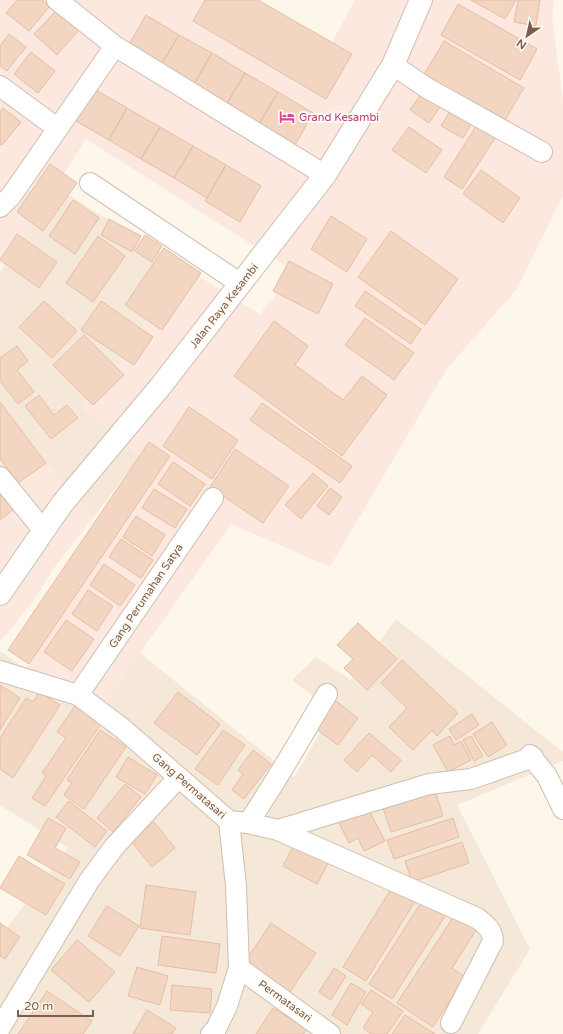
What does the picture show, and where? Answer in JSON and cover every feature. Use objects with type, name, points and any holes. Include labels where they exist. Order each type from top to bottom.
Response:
[{"type":"street","points":[[57,0],[115,46],[325,176]]},
{"type":"street","name":"Jalan Raya Kesambi","points":[[0,594],[62,504],[160,387],[325,176],[393,65],[421,0]]},
{"type":"street","points":[[0,208],[11,196],[115,46]]},
{"type":"street","points":[[393,65],[427,88],[542,152]]},
{"type":"street","points":[[0,86],[57,128]]},
{"type":"street","points":[[90,183],[241,284]]},
{"type":"street","points":[[0,477],[44,531]]},
{"type":"street","name":"Gang Perumahan Satya","points":[[78,695],[213,498]]},
{"type":"street","name":"Gang Permatasari","points":[[0,671],[78,695],[122,728],[179,777],[238,822],[236,886],[239,968],[227,1006],[216,1029],[211,1034]]},
{"type":"street","points":[[238,822],[271,790],[291,752],[327,694]]},
{"type":"street","points":[[278,830],[429,784],[471,779],[532,756],[548,776],[563,809]]},
{"type":"street","points":[[0,1028],[89,881],[114,847],[179,777]]},
{"type":"street","points":[[238,822],[278,830],[477,918],[487,926],[492,932],[493,941],[450,1023]]},
{"type":"street","name":"Permatasari","points":[[239,968],[330,1034]]},
{"type":"shaded area","points":[[0,0],[238,0],[325,55],[355,0],[554,0],[552,18],[563,100],[563,195],[517,289],[446,370],[330,567],[231,524],[102,707],[17,682],[159,471],[81,407],[119,362],[182,266],[260,314],[295,272],[86,139],[5,266],[0,262]]},
{"type":"shaded area","points":[[56,187],[182,266],[119,362],[81,407],[140,456],[93,518],[12,422],[0,431],[0,272]]},
{"type":"shaded area","points":[[12,422],[93,518],[53,569],[34,600],[0,642],[0,431]]},
{"type":"shaded area","points":[[396,619],[563,752],[563,761],[457,805],[530,949],[478,1034],[0,1034],[0,937],[68,848],[0,805],[0,651],[26,669],[17,682],[102,707],[140,653],[294,777],[333,712],[292,680],[316,657],[351,680]]},
{"type":"building","points":[[17,0],[42,0],[50,6],[29,31],[6,13]]},
{"type":"building","points":[[205,0],[258,0],[352,54],[326,99],[193,21]]},
{"type":"building","points":[[471,0],[516,0],[505,19]]},
{"type":"building","points":[[518,0],[540,0],[536,26],[514,22]]},
{"type":"building","points":[[458,4],[537,49],[520,80],[441,35]]},
{"type":"building","points":[[57,10],[79,30],[57,55],[34,34]]},
{"type":"building","points":[[146,15],[179,35],[160,67],[127,48]]},
{"type":"building","points":[[9,34],[26,47],[7,71],[0,66],[0,46]]},
{"type":"building","points":[[179,35],[212,53],[193,86],[160,67]]},
{"type":"building","points":[[444,41],[524,88],[500,128],[420,81]]},
{"type":"building","points":[[31,52],[55,71],[38,93],[14,74]]},
{"type":"building","points":[[212,53],[245,73],[226,105],[193,86]]},
{"type":"building","points":[[245,73],[278,92],[259,124],[226,105]]},
{"type":"building","points":[[94,89],[127,108],[109,140],[76,121]]},
{"type":"building","points":[[278,92],[313,113],[293,149],[257,128]]},
{"type":"building","points":[[421,94],[440,107],[429,123],[410,110]]},
{"type":"building","points":[[3,108],[21,122],[2,145],[0,144],[0,112]]},
{"type":"building","points":[[127,108],[160,127],[141,159],[109,140]]},
{"type":"building","points":[[450,111],[472,123],[463,138],[441,126]]},
{"type":"building","points":[[478,123],[497,135],[462,189],[444,177]]},
{"type":"building","points":[[160,127],[193,146],[174,178],[141,159]]},
{"type":"building","points":[[409,127],[442,150],[426,173],[392,150]]},
{"type":"building","points":[[193,146],[226,165],[207,198],[174,178]]},
{"type":"building","points":[[50,164],[77,183],[43,231],[17,212]]},
{"type":"building","points":[[226,165],[261,186],[240,222],[205,201]]},
{"type":"building","points":[[481,170],[520,198],[503,223],[463,194]]},
{"type":"building","points":[[73,200],[99,218],[75,254],[49,236]]},
{"type":"building","points":[[331,216],[367,239],[347,272],[311,249]]},
{"type":"building","points":[[109,219],[141,236],[132,252],[101,235]]},
{"type":"building","points":[[391,231],[458,279],[425,325],[358,277]]},
{"type":"building","points":[[17,234],[57,262],[39,288],[0,260]]},
{"type":"building","points":[[145,235],[162,246],[152,262],[135,251]]},
{"type":"building","points":[[98,236],[125,256],[93,302],[66,283]]},
{"type":"building","points":[[164,248],[201,273],[162,330],[125,305]]},
{"type":"building","points":[[289,261],[333,284],[318,314],[273,291]]},
{"type":"building","points":[[365,291],[421,329],[411,344],[355,306]]},
{"type":"building","points":[[44,301],[77,331],[52,358],[19,327]]},
{"type":"building","points":[[101,301],[153,337],[134,365],[81,330]]},
{"type":"building","points":[[365,318],[414,353],[394,380],[345,345]]},
{"type":"building","points":[[274,321],[308,346],[295,365],[343,400],[362,376],[387,395],[342,456],[234,376]]},
{"type":"building","points":[[84,335],[124,375],[93,405],[53,365]]},
{"type":"building","points":[[17,346],[28,361],[17,370],[34,392],[18,404],[0,381],[0,358]]},
{"type":"building","points":[[39,395],[54,415],[67,405],[78,418],[51,439],[25,406]]},
{"type":"building","points":[[0,402],[46,463],[18,483],[0,459]]},
{"type":"building","points":[[262,403],[352,466],[340,483],[250,420]]},
{"type":"building","points":[[189,407],[238,440],[212,479],[163,446]]},
{"type":"building","points":[[149,442],[170,456],[29,664],[8,650]]},
{"type":"building","points":[[235,449],[289,486],[263,523],[210,487]]},
{"type":"building","points":[[173,462],[205,484],[190,506],[158,484]]},
{"type":"building","points":[[313,473],[328,486],[301,519],[285,505]]},
{"type":"building","points":[[0,484],[18,506],[0,520]]},
{"type":"building","points":[[330,488],[342,497],[329,515],[317,506]]},
{"type":"building","points":[[154,489],[187,509],[175,528],[142,508]]},
{"type":"building","points":[[136,516],[165,535],[152,556],[123,537]]},
{"type":"building","points":[[121,539],[153,560],[141,578],[109,557]]},
{"type":"building","points":[[104,564],[135,585],[120,606],[90,585]]},
{"type":"building","points":[[88,590],[113,606],[97,631],[72,614]]},
{"type":"building","points":[[66,620],[94,639],[72,671],[44,652]]},
{"type":"building","points":[[358,623],[397,659],[367,690],[344,668],[353,659],[337,645]]},
{"type":"building","points":[[402,660],[458,713],[437,736],[432,730],[413,750],[389,727],[407,708],[381,683]]},
{"type":"building","points":[[0,685],[20,698],[0,730]]},
{"type":"building","points":[[39,692],[60,705],[13,778],[0,769],[0,738],[26,698],[33,702]]},
{"type":"building","points":[[178,692],[220,724],[197,755],[154,723]]},
{"type":"building","points":[[332,698],[358,718],[338,745],[312,726]]},
{"type":"building","points":[[75,706],[101,724],[45,806],[32,798],[46,776],[42,773],[66,738],[57,732]]},
{"type":"building","points":[[472,714],[479,725],[456,740],[449,729]]},
{"type":"building","points":[[492,722],[507,745],[488,757],[473,734]]},
{"type":"building","points":[[100,730],[126,747],[84,809],[64,795],[72,783],[67,780]]},
{"type":"building","points":[[223,730],[245,745],[218,785],[195,769]]},
{"type":"building","points":[[369,733],[401,760],[391,772],[372,755],[357,772],[344,760]]},
{"type":"building","points":[[450,736],[454,745],[461,741],[471,760],[448,772],[433,745]]},
{"type":"building","points":[[471,736],[483,756],[474,761],[463,740]]},
{"type":"building","points":[[253,750],[271,764],[244,799],[232,790],[243,774],[238,770]]},
{"type":"building","points":[[128,757],[157,775],[145,794],[116,777]]},
{"type":"building","points":[[125,784],[141,797],[113,832],[97,818]]},
{"type":"building","points":[[435,791],[443,816],[391,832],[383,808]]},
{"type":"building","points":[[69,801],[107,831],[95,847],[56,817]]},
{"type":"building","points":[[366,805],[385,841],[364,851],[358,838],[349,843],[337,819]]},
{"type":"building","points":[[48,818],[66,828],[55,848],[80,862],[70,879],[27,855]]},
{"type":"building","points":[[453,818],[459,837],[394,859],[387,840]]},
{"type":"building","points":[[154,822],[175,848],[152,867],[131,841]]},
{"type":"building","points":[[296,841],[331,858],[317,884],[283,866]]},
{"type":"building","points":[[462,842],[469,863],[412,882],[405,861]]},
{"type":"building","points":[[19,856],[65,884],[46,915],[0,888]]},
{"type":"building","points":[[394,884],[417,898],[366,981],[343,967]]},
{"type":"building","points":[[146,885],[196,892],[190,935],[140,928]]},
{"type":"building","points":[[424,898],[447,913],[392,999],[369,984]]},
{"type":"building","points":[[107,906],[139,926],[120,956],[88,936]]},
{"type":"building","points":[[456,913],[478,927],[452,968],[465,977],[433,1027],[397,1003]]},
{"type":"building","points":[[0,923],[20,937],[5,959],[0,956]]},
{"type":"building","points":[[271,923],[316,953],[288,995],[243,965]]},
{"type":"building","points":[[162,936],[220,944],[216,973],[158,965]]},
{"type":"building","points":[[77,940],[115,972],[89,1002],[51,970]]},
{"type":"building","points":[[137,967],[168,976],[160,1005],[128,996]]},
{"type":"building","points":[[334,968],[346,976],[331,1000],[319,992]]},
{"type":"building","points":[[351,983],[366,992],[347,1025],[332,1015]]},
{"type":"building","points":[[172,985],[212,989],[210,1013],[170,1010]]},
{"type":"building","points":[[371,990],[403,1011],[387,1034],[371,1034],[363,1028],[373,1012],[361,1004]]},
{"type":"building","points":[[47,991],[92,1021],[83,1034],[18,1034]]},
{"type":"building","points":[[273,1008],[307,1029],[303,1034],[256,1034]]},
{"type":"building","points":[[147,1010],[176,1028],[172,1034],[133,1034]]},
{"type":"building","points":[[405,1015],[435,1034],[392,1034]]},
{"type":"place","name":"Grand Kesambi","points":[[287,117]]}]
